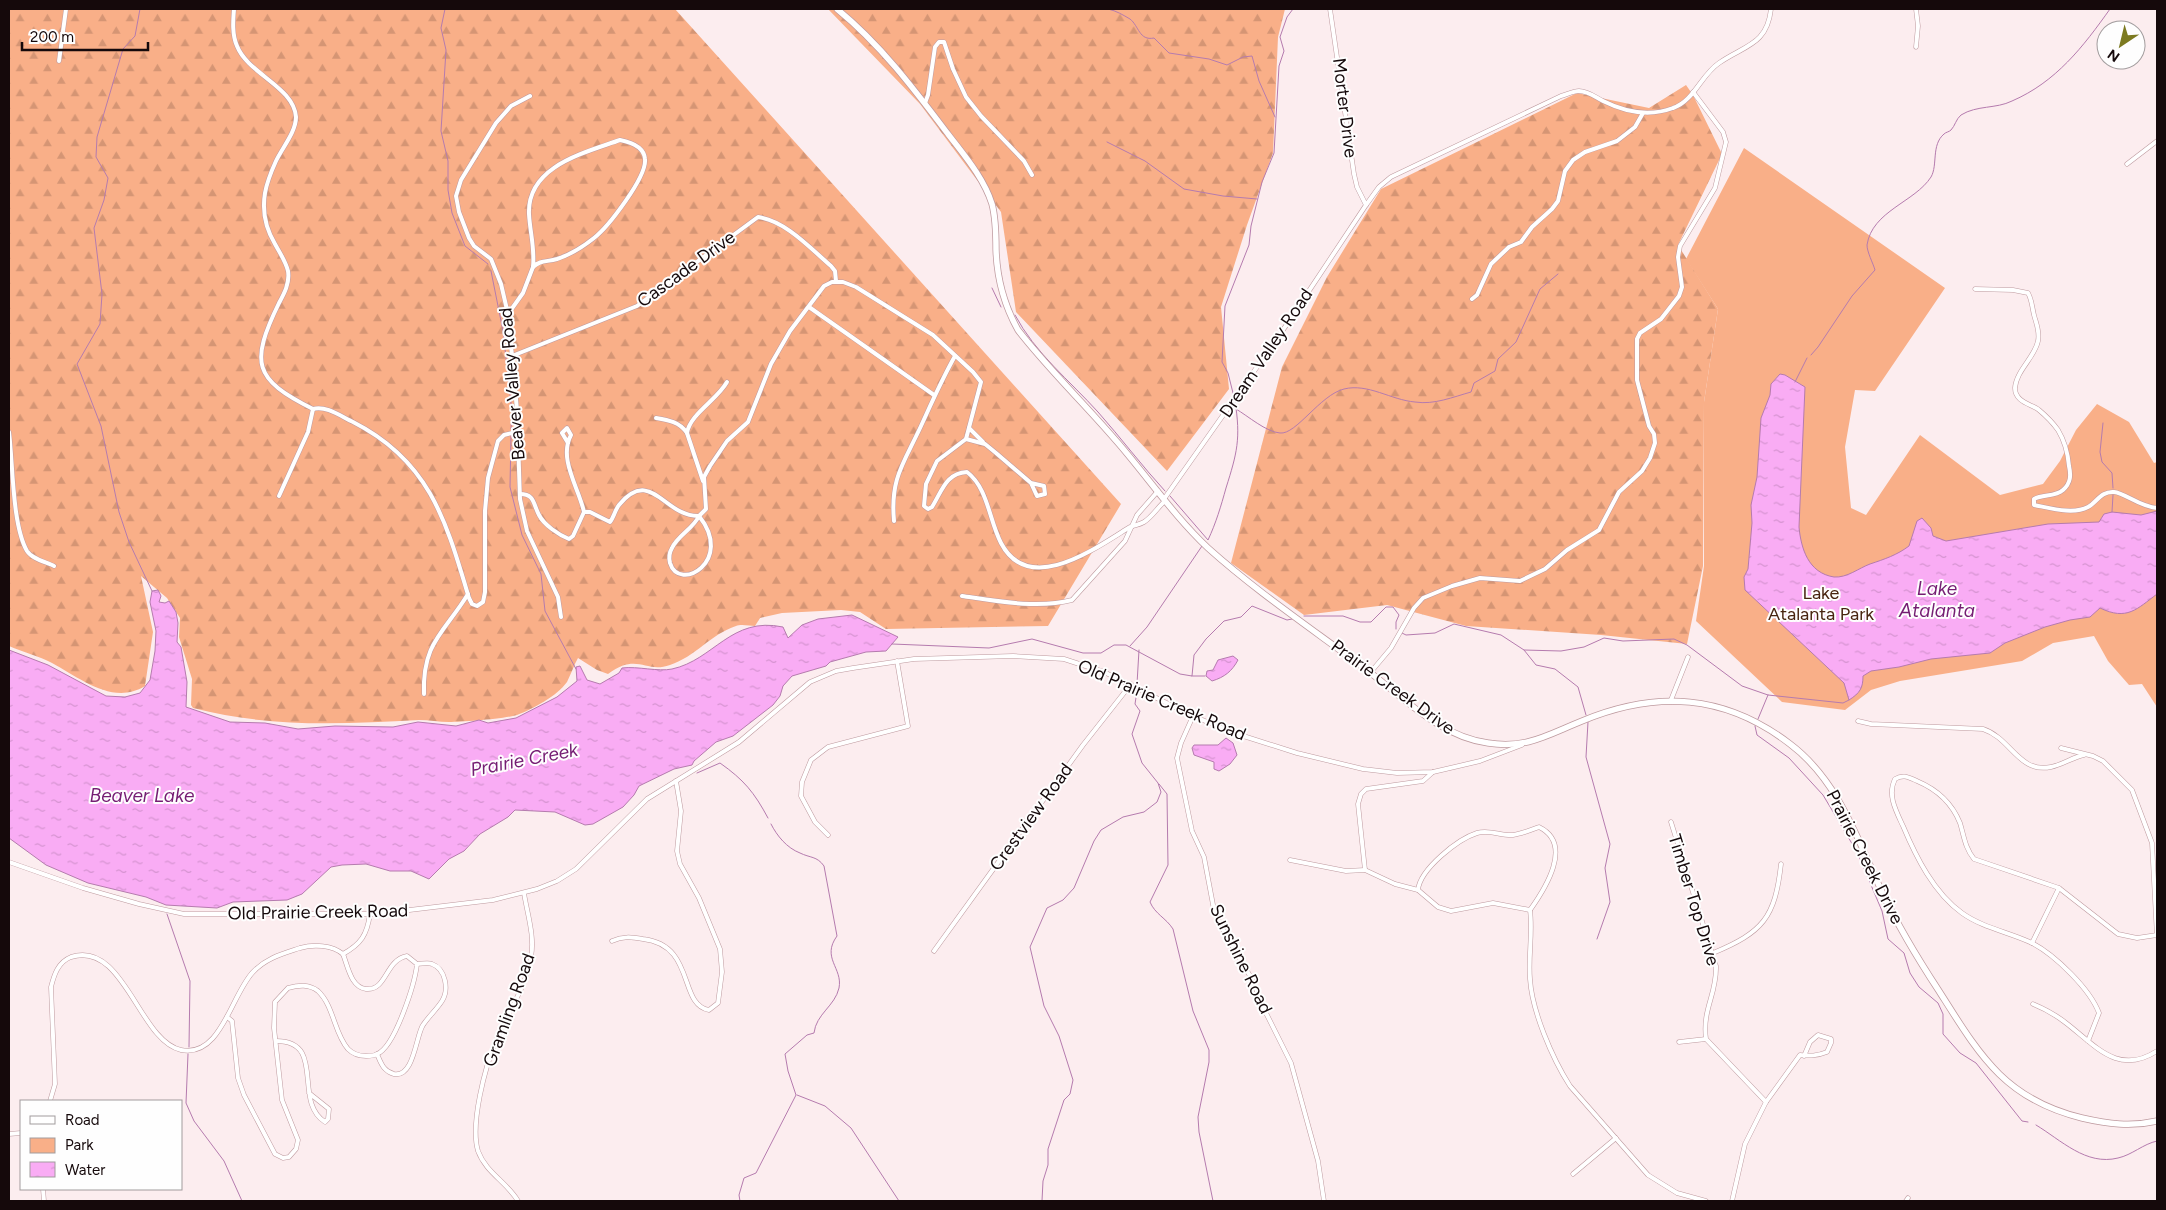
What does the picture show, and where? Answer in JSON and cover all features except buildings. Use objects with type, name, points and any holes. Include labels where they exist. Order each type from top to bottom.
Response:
[{"type":"main road","points":[[837,9],[886,54],[925,103]]},
{"type":"main road","name":"Prairie Creek Drive","points":[[925,103],[974,168],[992,205],[998,276],[1008,314],[1018,330],[1104,426],[1187,527],[1221,559],[1425,715],[1459,736],[1482,743],[1522,745],[1610,710],[1634,704],[1671,700],[1713,705],[1738,713],[1791,744],[1809,761],[1837,798],[1896,920],[1979,1052],[1995,1071],[2016,1090],[2045,1107],[2102,1123],[2128,1125],[2157,1122]]},
{"type":"street","points":[[59,61],[66,9]]},
{"type":"street","points":[[234,9],[236,44],[243,59],[282,92],[292,104],[296,117],[294,127],[269,177],[265,196],[264,214],[267,230],[286,264],[288,280],[263,340],[261,366],[264,375],[275,387],[314,409],[324,409],[380,437],[412,466],[437,504],[472,604],[480,606],[485,592],[485,494],[498,441],[504,435],[516,432]]},
{"type":"street","name":"Morter Drive","points":[[1330,9],[1354,174],[1357,187],[1366,206]]},
{"type":"street","name":"Dream Valley Road","points":[[966,439],[937,461],[926,484],[924,506],[928,509],[932,507],[946,481],[956,473],[967,472],[974,478],[981,490],[1000,542],[1009,555],[1022,563],[1039,568],[1057,566],[1072,561],[1133,526],[1146,521],[1165,500],[1379,187],[1391,177],[1560,96],[1578,90],[1590,93],[1622,111],[1644,113],[1673,109],[1686,101],[1709,71],[1760,37],[1769,26],[1771,9]]},
{"type":"street","points":[[1916,9],[1918,26],[1916,47]]},
{"type":"street","points":[[925,103],[928,95],[935,47],[938,43],[944,42],[957,79],[973,107],[1024,161],[1032,175]]},
{"type":"street","points":[[1370,673],[1391,648],[1414,608],[1423,598],[1452,586],[1480,578],[1520,580],[1545,569],[1567,550],[1599,530],[1619,492],[1642,471],[1650,458],[1655,443],[1654,434],[1648,426],[1638,385],[1637,339],[1640,333],[1661,319],[1679,296],[1682,287],[1678,257],[1680,246],[1715,188],[1726,142],[1723,132],[1693,92]]},
{"type":"street","name":"Beaver Valley Road","points":[[530,96],[511,106],[496,123],[461,180],[456,196],[459,212],[469,238],[474,246],[491,259],[508,314],[517,410],[516,432],[520,494],[527,531],[558,597],[561,617]]},
{"type":"street","points":[[1472,299],[1477,295],[1490,264],[1510,247],[1521,242],[1532,227],[1552,209],[1561,191],[1565,171],[1573,160],[1585,152],[1617,141],[1635,127],[1644,113]]},
{"type":"street","points":[[508,314],[524,293],[527,279],[538,262],[557,259],[593,238],[627,198],[645,167],[645,158],[640,148],[631,142],[620,140],[568,160],[540,179],[529,201],[534,255],[533,267]]},
{"type":"street","points":[[2127,164],[2157,142]]},
{"type":"street","name":"Cascade Drive","points":[[512,356],[638,306],[758,217],[769,218],[798,238],[831,266],[835,271],[836,281]]},
{"type":"street","points":[[700,516],[711,535],[711,553],[701,569],[694,574],[678,574],[672,569],[669,560],[671,549],[692,529],[700,516],[706,509],[704,477],[718,453],[748,422],[775,356],[824,286],[836,281],[856,287],[933,335],[981,382],[980,394],[972,412],[970,428],[966,439],[985,444]]},
{"type":"street","points":[[1975,289],[2013,290],[2028,293],[2031,298],[2039,332],[2038,342],[2019,376],[2015,388],[2016,394],[2019,399],[2039,410],[2057,429],[2064,442],[2071,475],[2068,484],[2062,492],[2037,497],[2034,499],[2034,505],[2075,510],[2088,507],[2104,493],[2115,492],[2133,502],[2157,508]]},
{"type":"street","points":[[809,307],[934,395]]},
{"type":"street","points":[[894,521],[894,493],[899,468],[955,356]]},
{"type":"street","points":[[687,432],[692,420],[720,394],[726,382]]},
{"type":"street","points":[[280,496],[308,432],[314,409]]},
{"type":"street","points":[[656,418],[671,420],[687,432],[704,483]]},
{"type":"street","points":[[970,428],[985,444],[1031,483]]},
{"type":"street","points":[[9,432],[13,486],[19,524],[27,552],[35,558],[54,566]]},
{"type":"street","points":[[520,494],[528,495],[533,499],[539,515],[546,523],[570,539],[573,536],[584,512],[571,470],[568,443]]},
{"type":"street","points":[[584,512],[590,512],[610,522],[617,506],[634,490],[644,488],[690,516],[700,516]]},
{"type":"street","points":[[962,596],[1032,603],[1060,604],[1072,600],[1125,541],[1137,515],[1158,491]]},
{"type":"street","points":[[424,694],[425,673],[433,644],[439,631],[468,594]]},
{"type":"street","name":"Old Prairie Creek Road","points":[[9,862],[83,888],[139,904],[184,914],[370,914],[463,905],[524,893],[557,881],[576,869],[647,799],[739,742],[810,682],[836,672],[897,661],[1048,656],[1084,665],[1131,684],[1193,716],[1234,733],[1297,753],[1363,769],[1397,774],[1434,772],[1480,761],[1522,745]]},
{"type":"street","points":[[1671,700],[1688,657]]},
{"type":"street","points":[[828,835],[815,822],[801,796],[802,782],[811,760],[828,747],[908,726],[897,661]]},
{"type":"street","name":"Crestview Road","points":[[934,952],[1077,753],[1131,684]]},
{"type":"street","name":"Sunshine Road","points":[[1193,716],[1181,743],[1177,758],[1192,831],[1204,858],[1214,910],[1223,930],[1253,980],[1262,1005],[1286,1049],[1294,1071],[1318,1162],[1324,1201]]},
{"type":"street","points":[[1858,721],[1871,724],[1983,729],[1998,736],[2019,759],[2034,767],[2050,767],[2084,755]]},
{"type":"street","points":[[2061,748],[2094,756],[2103,761],[2132,790],[2152,844],[2157,935],[2137,938],[2118,934],[2059,888],[1974,859],[1967,850],[1953,810],[1941,795],[1926,785],[1905,776],[1895,779],[1892,790],[1893,804],[1921,865],[1949,902],[1963,913],[1989,928],[2032,943],[2064,966],[2096,1005],[2099,1013],[2098,1020],[2088,1041]]},
{"type":"street","points":[[1365,870],[1358,804],[1361,794],[1366,789],[1423,781],[1434,772]]},
{"type":"street","points":[[612,941],[630,937],[662,944],[680,962],[689,984],[690,996],[696,1004],[703,1009],[709,1010],[718,1003],[722,972],[720,949],[699,898],[686,877],[678,851],[681,811],[676,781]]},
{"type":"street","name":"Timber Top Drive","points":[[1671,822],[1716,966],[1717,983],[1709,999],[1705,1018],[1706,1039]]},
{"type":"street","points":[[1418,890],[1419,881],[1427,869],[1439,858],[1478,833],[1489,832],[1512,835],[1539,827],[1547,831],[1552,838],[1555,851],[1554,865],[1549,881],[1530,910],[1532,939],[1530,977],[1535,1007],[1561,1072],[1570,1086],[1648,1175],[1677,1193],[1706,1201]]},
{"type":"street","points":[[1290,860],[1346,871],[1365,870],[1395,884],[1418,890],[1438,907],[1451,911],[1493,903],[1530,910]]},
{"type":"street","points":[[1713,953],[1735,943],[1764,921],[1777,894],[1781,864]]},
{"type":"street","points":[[2032,943],[2059,888]]},
{"type":"street","name":"Gramling Road","points":[[518,1201],[514,1194],[483,1163],[474,1130],[477,1108],[495,1042],[509,1014],[531,958],[532,938],[524,893]]},
{"type":"street","points":[[343,954],[363,940],[370,914]]},
{"type":"street","points":[[50,1100],[55,1084],[51,988],[54,975],[67,959],[85,955],[101,960],[113,971],[161,1036],[170,1046],[180,1050],[196,1050],[205,1046],[213,1039],[227,1017],[244,982],[261,964],[275,956],[306,947],[323,946],[337,950],[343,954],[355,983],[361,988],[370,989],[377,986],[394,961],[399,957],[407,956],[417,964],[432,963],[438,968],[446,986],[444,999],[422,1026],[416,1049],[403,1072],[398,1074],[390,1073],[384,1068],[378,1054]]},
{"type":"street","points":[[227,1017],[232,1021],[235,1063],[244,1095],[276,1154],[284,1158],[289,1157],[296,1149],[298,1140],[282,1100],[273,1012],[274,1002],[288,988],[309,986],[317,991],[325,1001],[345,1045],[350,1051],[358,1055],[378,1054],[383,1050],[398,1025],[416,978],[417,964]]},
{"type":"street","points":[[2033,1004],[2046,1010],[2098,1050],[2119,1060],[2138,1060],[2157,1051]]},
{"type":"street","points":[[1732,1201],[1745,1144],[1766,1102],[1800,1055],[1804,1056],[1815,1057],[1827,1052],[1832,1043],[1831,1038],[1818,1035],[1810,1042],[1804,1056]]},
{"type":"street","points":[[1678,1042],[1706,1039],[1766,1102]]},
{"type":"street","points":[[276,1041],[287,1041],[297,1046],[303,1052],[309,1094],[313,1110],[325,1122],[328,1119],[329,1109],[309,1094]]},
{"type":"street","points":[[1573,1174],[1616,1138]]},
{"type":"green space","points":[[9,9],[675,9],[1121,504],[1048,626],[886,629],[860,612],[841,610],[782,613],[760,618],[755,626],[738,625],[719,634],[687,657],[661,667],[634,664],[618,668],[608,674],[597,670],[578,658],[563,687],[537,706],[517,715],[455,722],[419,720],[362,723],[278,722],[250,719],[193,708],[191,705],[192,679],[179,637],[180,618],[167,598],[141,576],[153,632],[145,686],[121,693],[97,688],[47,661],[9,646]]},
{"type":"green space","points":[[828,9],[1285,9],[1278,37],[1273,153],[1247,225],[1221,307],[1229,389],[1167,471],[1016,312],[1001,212],[920,104]]},
{"type":"green space","points":[[1686,85],[1693,95],[1722,154],[1678,245],[1718,309],[1704,402],[1703,566],[1687,644],[1601,635],[1466,626],[1387,605],[1304,615],[1231,563],[1282,367],[1327,277],[1381,189],[1577,93],[1649,108]]},
{"type":"green space","name":"Lake Atalanta Park","points":[[1744,148],[1945,288],[1875,391],[1855,390],[1845,447],[1851,508],[1866,515],[1920,435],[2000,495],[2043,484],[2060,461],[2076,430],[2097,404],[2129,422],[2154,463],[2157,462],[2157,707],[2142,684],[2129,685],[2108,661],[2094,636],[2053,643],[2022,661],[1900,681],[1871,690],[1845,710],[1782,702],[1696,621],[1704,566],[1704,402],[1718,309],[1686,259]]},
{"type":"water","name":"Lake Atalanta","points":[[1780,374],[1805,387],[1799,527],[1804,551],[1812,565],[1825,575],[1834,577],[1844,576],[1909,546],[1917,521],[1922,518],[1931,528],[1933,536],[1946,541],[2048,524],[2099,522],[2104,514],[2112,512],[2141,515],[2157,511],[2157,594],[2131,612],[2109,612],[2100,608],[2090,617],[2045,627],[2005,643],[1990,653],[1931,659],[1899,667],[1871,671],[1863,676],[1860,690],[1849,700],[1844,683],[1745,590],[1744,577],[1748,569],[1752,523],[1751,505],[1757,477],[1761,418],[1770,395],[1771,384]]},
{"type":"water","name":"Beaver Lake","points":[[158,590],[161,596],[159,602],[165,603],[169,601],[176,612],[178,623],[177,642],[181,647],[187,682],[186,707],[230,722],[265,723],[298,729],[335,726],[393,727],[418,722],[456,726],[479,720],[488,723],[516,718],[557,697],[577,681],[576,667],[580,666],[587,680],[600,684],[619,673],[622,668],[672,669],[700,657],[736,633],[765,625],[783,627],[788,638],[802,625],[818,619],[852,615],[898,637],[886,651],[866,652],[830,662],[826,666],[792,676],[783,686],[780,696],[773,705],[733,736],[716,742],[694,761],[692,765],[674,769],[639,786],[623,807],[593,824],[585,825],[555,812],[515,810],[508,817],[480,834],[464,851],[449,859],[429,879],[411,871],[390,871],[366,864],[342,865],[331,867],[302,894],[287,900],[233,902],[217,908],[166,905],[146,897],[88,883],[46,865],[9,838],[9,650],[48,665],[106,696],[125,697],[140,693],[150,680],[156,631],[150,602],[152,591]]},
{"type":"water","points":[[1233,656],[1238,660],[1228,673],[1212,681],[1206,676],[1207,671],[1213,670],[1218,660]]},
{"type":"water","points":[[1226,738],[1233,743],[1237,755],[1230,764],[1219,771],[1214,769],[1214,762],[1194,755],[1192,748],[1194,745],[1218,745]]},
{"type":"waterway","points":[[140,9],[135,36],[123,49],[97,137],[96,157],[108,178],[104,200],[94,228],[102,294],[100,324],[77,364],[101,426],[119,512],[129,542],[152,591]]},
{"type":"waterway","points":[[445,9],[441,28],[446,50],[441,131],[448,161],[448,190],[452,213],[465,246],[488,264]]},
{"type":"waterway","points":[[1108,9],[1130,19],[1142,35],[1154,38],[1169,53],[1209,59],[1227,65],[1243,57],[1252,56],[1259,81],[1275,117]]},
{"type":"waterway","points":[[1234,397],[1228,373],[1222,362],[1225,306],[1249,245],[1251,226],[1262,182],[1274,153],[1279,66],[1284,51],[1280,37],[1287,17],[1293,9]]},
{"type":"waterway","points":[[1811,355],[1852,296],[1875,270],[1867,245],[1871,233],[1885,215],[1924,186],[1931,177],[1937,144],[1945,133],[1954,127],[1961,115],[1973,110],[2006,103],[2042,84],[2079,50],[2110,9]]},
{"type":"waterway","points":[[1107,142],[1145,161],[1184,189],[1223,196],[1257,199]]},
{"type":"waterway","points":[[491,271],[503,331],[512,412],[511,429]]},
{"type":"waterway","points":[[1236,409],[1263,427],[1280,433],[1293,428],[1326,399],[1344,389],[1362,388],[1406,401],[1422,403],[1443,400],[1471,392],[1474,383],[1495,371],[1498,359],[1516,342],[1540,289],[1558,274]]},
{"type":"waterway","points":[[992,288],[1001,307]]},
{"type":"waterway","points":[[1015,315],[1032,342],[1098,412],[1165,491]]},
{"type":"waterway","points":[[1795,382],[1807,358]]},
{"type":"waterway","points":[[1170,496],[1208,540],[1220,508],[1237,446],[1238,426],[1235,401]]},
{"type":"waterway","points":[[2103,423],[2100,452],[2102,462],[2112,473],[2113,488]]},
{"type":"waterway","points":[[511,436],[510,487],[522,535],[541,574],[545,611],[576,669]]},
{"type":"waterway","points":[[2112,512],[2113,495]]},
{"type":"waterway","points":[[1130,646],[1147,627],[1202,546]]},
{"type":"waterway","name":"Prairie Creek","points":[[892,644],[989,648],[1032,639],[1083,653],[1101,653],[1114,645],[1126,645],[1180,674],[1192,676],[1194,655],[1206,639],[1224,621],[1241,617],[1252,606],[1287,620],[1292,619]]},
{"type":"waterway","name":"Prairie Creek","points":[[1304,616],[1343,616],[1360,622],[1371,622],[1386,607],[1393,607],[1399,615],[1396,629]]},
{"type":"waterway","name":"Prairie Creek","points":[[1402,633],[1406,635],[1435,633],[1454,624],[1501,635],[1524,650],[1561,651],[1584,647],[1604,638],[1623,641],[1674,639],[1687,645],[1742,686],[1768,695],[1843,703],[1849,700]]},
{"type":"waterway","points":[[1137,684],[1139,650]]},
{"type":"waterway","points":[[1524,650],[1536,665],[1555,669],[1578,687],[1586,715]]},
{"type":"waterway","points":[[1192,676],[1205,676]]},
{"type":"waterway","points":[[1042,1201],[1043,1181],[1048,1165],[1048,1149],[1064,1100],[1070,1094],[1073,1080],[1059,1036],[1044,1006],[1030,947],[1047,908],[1063,900],[1074,888],[1094,841],[1101,830],[1123,817],[1144,812],[1157,802],[1161,792],[1158,783],[1142,763],[1132,734],[1140,711],[1135,704],[1137,691]]},
{"type":"waterway","points":[[1758,719],[1768,695]]},
{"type":"waterway","points":[[1588,722],[1586,757],[1610,844],[1605,868],[1610,902],[1597,939]]},
{"type":"waterway","points":[[1755,726],[1757,735],[1789,758],[1823,795],[1857,852],[1882,911],[1888,939],[1904,953],[1910,973],[1919,987],[1938,1003],[1943,1014],[1943,1034],[1960,1053],[1976,1063],[2022,1121],[2028,1122]]},
{"type":"waterway","points":[[697,773],[720,763],[748,787],[768,818]]},
{"type":"waterway","points":[[1159,784],[1167,794],[1168,865],[1150,902],[1173,929],[1193,1011],[1209,1050],[1209,1062],[1198,1117],[1199,1132],[1213,1201]]},
{"type":"waterway","points":[[740,1201],[739,1195],[744,1178],[756,1173],[796,1095],[788,1071],[785,1054],[807,1035],[814,1033],[818,1020],[834,1000],[839,988],[838,975],[831,951],[837,936],[824,866],[816,859],[795,851],[787,845],[779,837],[771,824]]},
{"type":"waterway","points":[[167,914],[190,981],[189,1047]]},
{"type":"waterway","points":[[188,1054],[186,1103],[194,1121],[224,1161],[242,1201]]},
{"type":"waterway","points":[[797,1095],[825,1106],[851,1128],[899,1201]]},
{"type":"waterway","points":[[2036,1125],[2074,1150],[2095,1158],[2118,1158],[2157,1141]]}]
